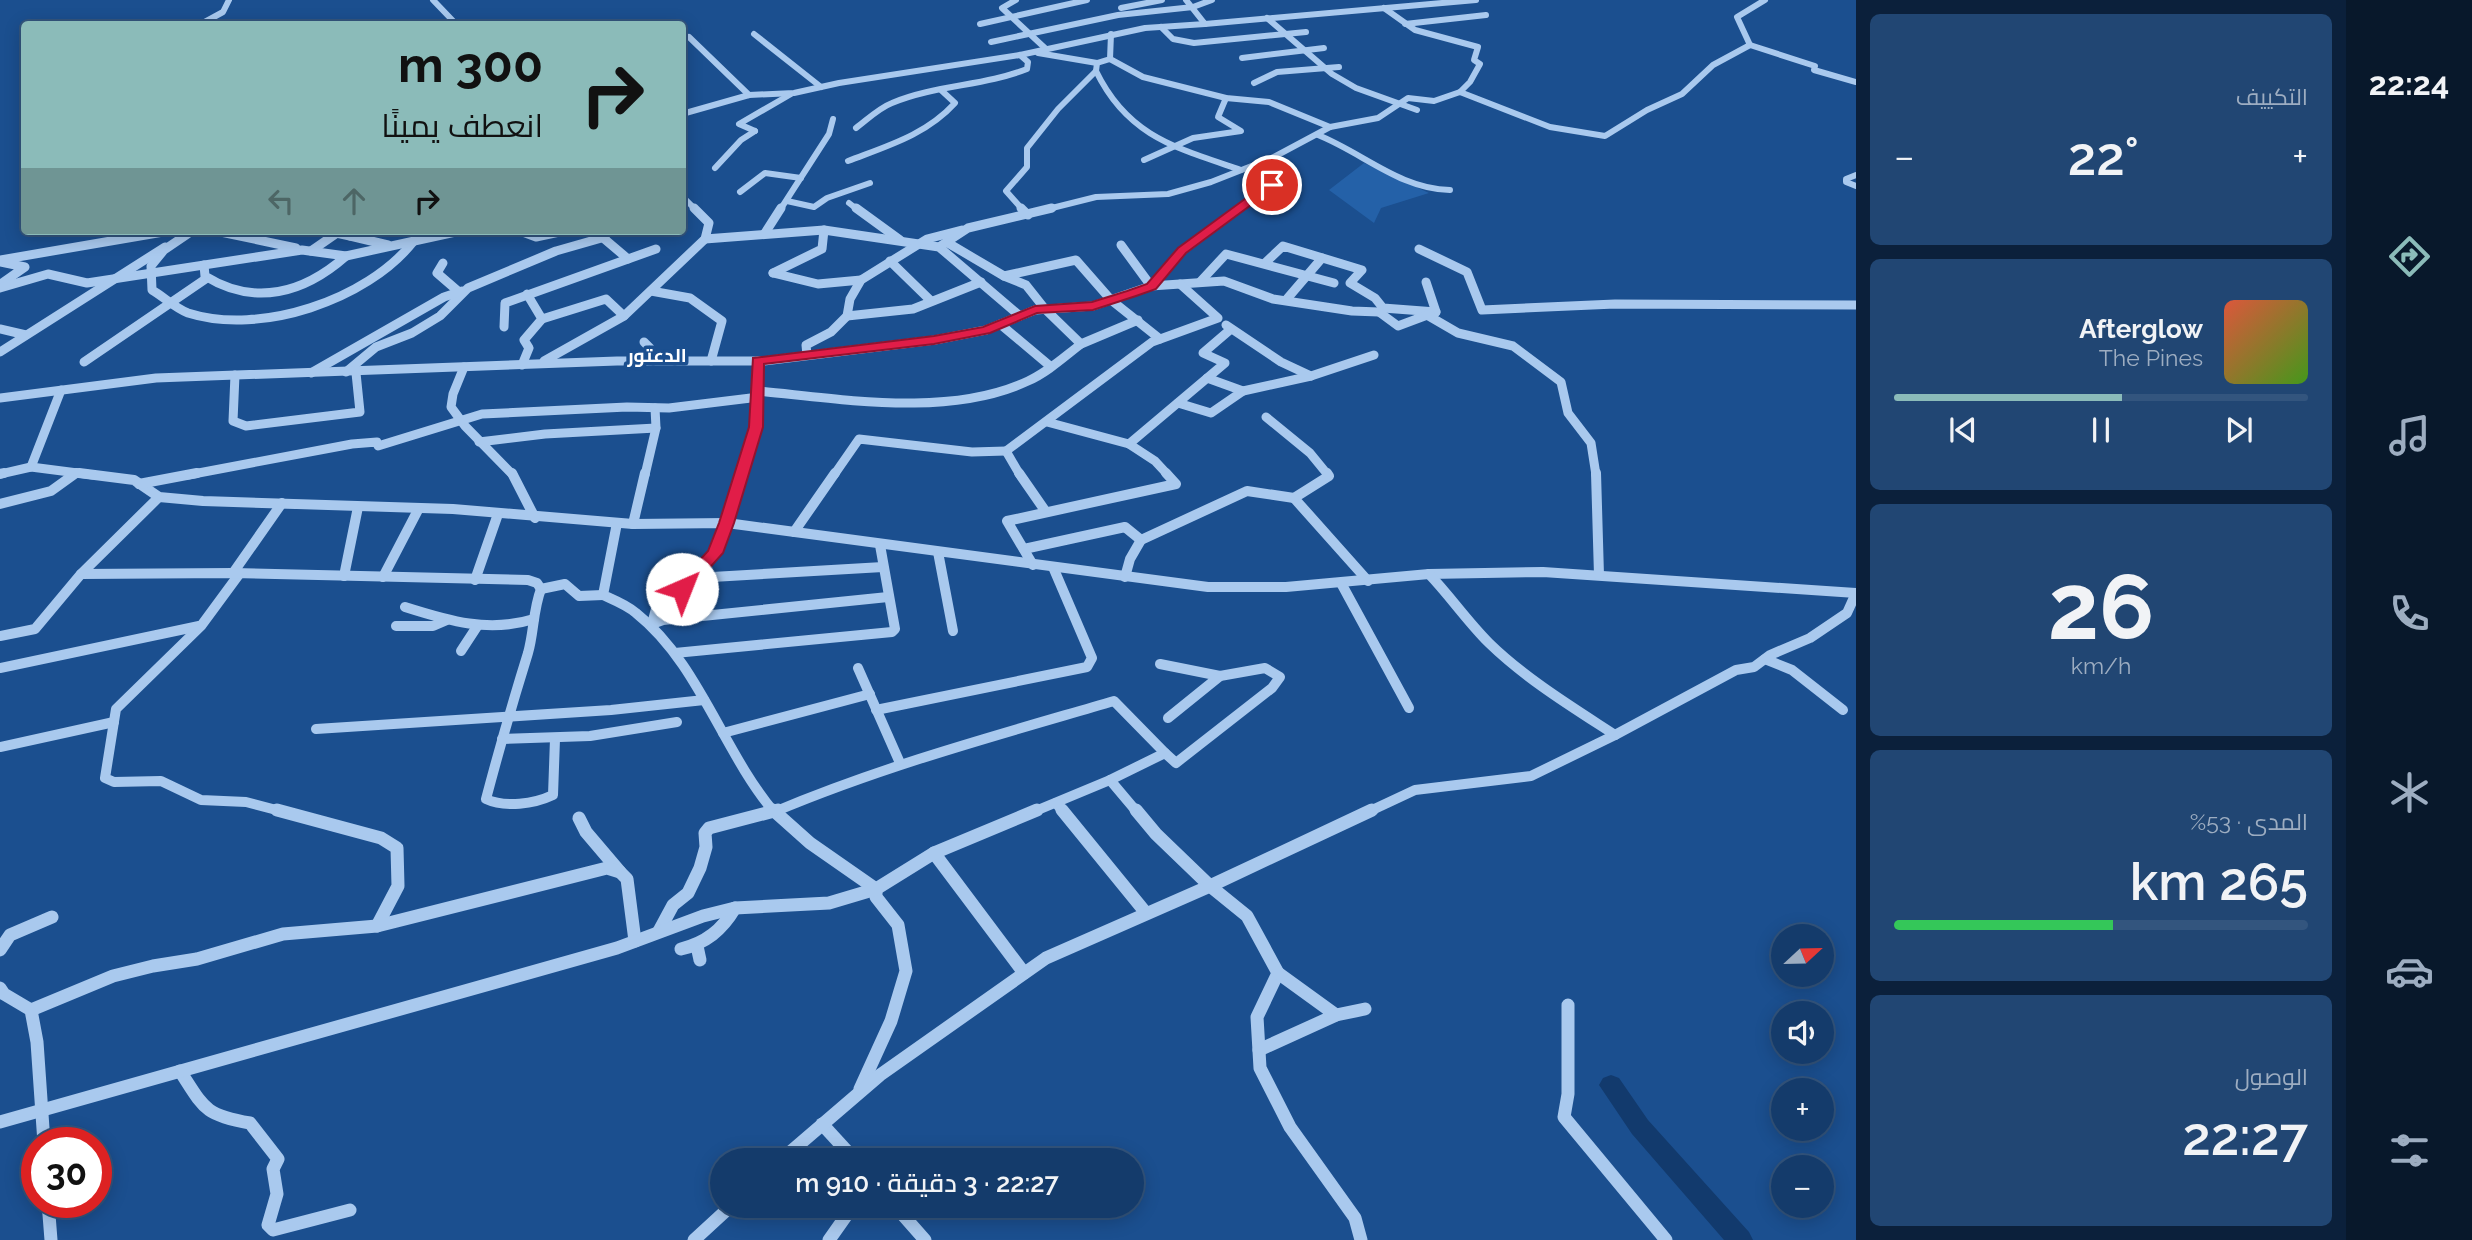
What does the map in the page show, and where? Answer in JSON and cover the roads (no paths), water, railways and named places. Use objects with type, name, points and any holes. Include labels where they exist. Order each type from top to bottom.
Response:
[{"type":"street","points":[[206,21],[223,12],[229,0]]},
{"type":"street","points":[[433,0],[453,21]]},
{"type":"street","points":[[1016,0],[1003,8],[1046,49]]},
{"type":"street","points":[[980,24],[1087,0]]},
{"type":"street","points":[[1118,15],[1111,10],[1162,0]]},
{"type":"street","points":[[1186,0],[1193,7],[1201,24],[1201,38],[1204,41]]},
{"type":"street","points":[[991,42],[1118,15],[1193,7],[1212,0]]},
{"type":"street","points":[[686,113],[749,95],[794,93],[1020,55],[1111,34],[1161,27],[1476,0]]},
{"type":"street","points":[[1749,45],[1737,17],[1765,0]]},
{"type":"street","points":[[807,355],[806,345],[831,332],[846,316],[850,299],[861,280],[926,239],[1096,197],[1168,194],[1272,158],[1330,127],[1378,118],[1408,98],[1434,101],[1460,92],[1470,82],[1480,64],[1474,60],[1478,47],[1415,30],[1384,8]]},
{"type":"street","points":[[1405,24],[1486,15]]},
{"type":"street","points":[[1267,18],[1325,68],[1356,88],[1417,110]]},
{"type":"street","points":[[1161,27],[1173,39],[1194,43],[1306,32]]},
{"type":"street","points":[[754,34],[821,87]]},
{"type":"street","points":[[1110,59],[1111,34]]},
{"type":"street","points":[[689,37],[749,95]]},
{"type":"street","points":[[1460,92],[1550,127],[1605,136],[1647,110],[1682,94],[1713,65],[1749,45],[1792,57],[1815,66],[1814,70],[1824,74],[1856,82]]},
{"type":"street","points":[[1242,58],[1325,47]]},
{"type":"street","points":[[1032,52],[1096,67]]},
{"type":"street","points":[[856,128],[888,105],[941,90],[984,84],[1027,69],[1028,62],[1020,55]]},
{"type":"street","points":[[1028,215],[1006,191],[1028,165],[1025,157],[1027,148],[1096,67],[1110,59]]},
{"type":"street","points":[[1110,59],[1143,77],[1226,98],[1269,102],[1330,127]]},
{"type":"street","points":[[1096,67],[1112,102],[1142,128],[1175,147],[1241,170]]},
{"type":"street","points":[[1254,83],[1277,72],[1339,67]]},
{"type":"street","points":[[848,161],[893,143],[946,115],[955,103],[941,90]]},
{"type":"street","points":[[715,169],[741,141],[755,131],[739,124],[794,93]]},
{"type":"street","points":[[1144,160],[1193,138],[1241,131],[1218,117],[1226,98]]},
{"type":"street","points":[[765,233],[829,134],[833,119]]},
{"type":"street","points":[[1318,135],[1353,150],[1364,159],[1399,177],[1437,191],[1450,190]]},
{"type":"street","points":[[1152,286],[1182,251],[1288,172],[1272,158]]},
{"type":"street","points":[[740,192],[765,173],[802,178]]},
{"type":"street","points":[[1856,176],[1846,178],[1846,182],[1856,186]]},
{"type":"street","points":[[787,201],[814,207],[827,198],[870,183]]},
{"type":"street","points":[[538,364],[624,316],[680,267],[705,240],[709,223],[686,200]]},
{"type":"street","points":[[849,204],[900,240]]},
{"type":"street","points":[[944,245],[968,228]]},
{"type":"street","points":[[705,240],[824,230],[944,245],[1026,285],[1045,309],[1081,344]]},
{"type":"street","points":[[824,230],[822,248],[773,273],[818,284],[861,280]]},
{"type":"street","points":[[0,261],[146,235]]},
{"type":"street","points":[[186,235],[151,266],[152,290],[187,312],[212,317],[251,317],[318,304],[367,284],[413,242]]},
{"type":"street","points":[[234,235],[307,251],[346,256],[441,235]]},
{"type":"street","points":[[0,286],[48,274],[87,283],[307,251],[334,235]]},
{"type":"street","points":[[360,235],[394,246]]},
{"type":"street","points":[[427,238],[432,235]]},
{"type":"street","points":[[602,235],[628,259]]},
{"type":"street","points":[[311,373],[444,297],[556,251],[605,237]]},
{"type":"street","points":[[944,245],[1020,316]]},
{"type":"street","points":[[1121,245],[1152,286]]},
{"type":"street","points":[[0,352],[158,250],[171,246]]},
{"type":"street","points":[[1265,263],[1283,246],[1362,270],[1350,283],[1375,298],[1381,310],[1398,326],[1432,314]]},
{"type":"street","points":[[504,327],[505,303],[656,249]]},
{"type":"street","points":[[1419,249],[1467,272],[1482,310],[1639,304],[1856,305]]},
{"type":"street","points":[[1200,282],[1226,254],[1334,283]]},
{"type":"street","points":[[204,265],[207,278],[219,288],[240,293],[268,293],[315,279],[334,269],[346,256]]},
{"type":"street","points":[[1286,300],[1322,258]]},
{"type":"street","points":[[1004,276],[1076,260],[1111,300],[1160,339]]},
{"type":"street","points":[[0,261],[25,267],[0,286]]},
{"type":"street","points":[[890,261],[930,300]]},
{"type":"street","points":[[443,263],[437,273],[464,290]]},
{"type":"street","points":[[83,362],[207,278]]},
{"type":"street","points":[[0,398],[156,378],[538,364],[758,361],[934,340],[986,330],[1045,309],[1093,306],[1152,286],[1224,281],[1273,299],[1352,311],[1432,314],[1458,333],[1513,346],[1561,382],[1565,390],[1566,409],[1573,423],[1591,439],[1595,469],[1599,575]]},
{"type":"street","points":[[846,316],[912,309],[981,282]]},
{"type":"street","points":[[1426,282],[1432,314]]},
{"type":"street","points":[[1180,284],[1231,329],[1281,362],[1311,376]]},
{"type":"street","points":[[351,372],[376,348],[412,333],[440,316],[464,290]]},
{"type":"street","points":[[651,291],[685,294],[704,303],[722,321],[711,361]]},
{"type":"street","points":[[527,294],[542,319]]},
{"type":"street","points":[[522,365],[529,348],[524,340],[542,319],[606,299],[624,316]]},
{"type":"street","points":[[794,532],[859,439],[972,452],[1006,451],[1121,363],[1160,339],[1219,318]]},
{"type":"street","points":[[139,484],[352,444],[377,442],[378,446],[398,442],[460,420],[503,412],[655,408],[759,394],[913,404],[1025,382],[1081,344],[1138,320]]},
{"type":"street","points":[[1000,324],[1050,366]]},
{"type":"street","points":[[0,329],[26,335]]},
{"type":"street","points":[[1129,444],[1225,363],[1203,353],[1231,329]]},
{"type":"street","points":[[645,342],[650,348],[647,361]]},
{"type":"street","points":[[1178,403],[1211,413],[1243,391],[1311,376],[1374,355]]},
{"type":"street","points":[[652,624],[657,605],[695,578],[715,553],[727,523],[756,427],[758,361]]},
{"type":"street","points":[[464,367],[453,394],[452,407],[479,442],[494,453],[522,488],[535,517]]},
{"type":"street","points":[[235,375],[233,421],[246,426],[360,412],[351,372]]},
{"type":"street","points":[[1208,378],[1243,391]]},
{"type":"street","points":[[31,467],[61,390]]},
{"type":"street","points":[[633,524],[656,428],[655,408]]},
{"type":"street","points":[[1266,417],[1329,473],[1329,476],[1294,498]]},
{"type":"street","points":[[1033,565],[1007,521],[1176,484],[1155,461],[1129,444],[1047,422]]},
{"type":"street","points":[[479,442],[536,432],[592,433],[656,428]]},
{"type":"street","points":[[1006,451],[1046,512]]},
{"type":"street","points":[[0,474],[31,467],[134,480],[159,496],[418,510],[453,509],[633,524],[727,523],[1208,587],[1341,583],[1429,574],[1543,572],[1856,593],[1847,613],[1810,638],[1754,667],[1736,670],[1615,735],[1531,776],[1415,790],[1210,886],[1046,958],[880,1075],[795,1148]]},
{"type":"street","points":[[0,504],[54,492],[76,473]]},
{"type":"street","points":[[1125,577],[1130,559],[1140,540],[1168,530],[1247,491],[1294,498],[1368,581]]},
{"type":"street","points":[[0,636],[36,629],[81,574],[159,496]]},
{"type":"street","points":[[282,503],[201,626],[116,709],[105,778],[114,782],[161,781],[201,800],[246,802],[381,838],[397,848],[398,886],[377,926]]},
{"type":"street","points":[[344,576],[358,507]]},
{"type":"street","points":[[383,577],[418,510]]},
{"type":"street","points":[[475,580],[498,514]]},
{"type":"street","points":[[603,595],[617,523]]},
{"type":"street","points":[[1024,550],[1125,527],[1140,540]]},
{"type":"street","points":[[675,653],[885,635],[895,629],[880,545]]},
{"type":"street","points":[[938,552],[953,631]]},
{"type":"street","points":[[695,578],[883,567]]},
{"type":"street","points":[[876,710],[1087,667],[1092,658],[1053,567]]},
{"type":"street","points":[[81,574],[236,573],[527,580],[537,583],[541,589],[529,649],[507,716],[486,799],[497,805],[544,800],[553,794],[555,739]]},
{"type":"street","points":[[1429,574],[1475,628],[1538,685],[1615,735]]},
{"type":"street","points":[[1341,583],[1409,708]]},
{"type":"street","points":[[541,589],[565,584],[579,596],[603,595],[615,599],[652,624],[675,653],[705,701],[745,775],[774,812],[830,857],[876,889]]},
{"type":"street","points":[[652,624],[663,620],[888,597]]},
{"type":"street","points":[[405,607],[447,620],[508,628],[534,619]]},
{"type":"street","points":[[396,626],[433,626],[447,620]]},
{"type":"street","points":[[461,651],[478,625]]},
{"type":"street","points":[[0,667],[201,626]]},
{"type":"street","points":[[1765,659],[1791,670],[1843,710]]},
{"type":"street","points":[[659,931],[673,905],[688,893],[701,868],[706,847],[705,833],[709,828],[774,812],[837,785],[900,763],[1114,701],[1175,763],[1272,688],[1280,677],[1265,668],[1220,676],[1160,664]]},
{"type":"street","points":[[859,668],[900,763]]},
{"type":"street","points":[[1168,718],[1220,676]]},
{"type":"street","points":[[723,733],[870,694]]},
{"type":"street","points":[[316,729],[611,710],[705,701]]},
{"type":"street","points":[[0,747],[114,722]]},
{"type":"street","points":[[502,739],[555,739],[622,734],[677,722]]},
{"type":"street","points":[[0,1122],[635,941],[735,908],[829,903],[876,889],[934,853],[1110,780],[1165,753]]},
{"type":"street","points":[[1110,780],[1156,834],[1210,886],[1247,916],[1278,973],[1336,1014]]},
{"type":"street","points":[[1056,803],[1146,914]]},
{"type":"street","points":[[579,818],[584,832],[608,853],[627,879],[635,941]]},
{"type":"street","points":[[934,853],[1024,973]]},
{"type":"street","points":[[31,1010],[113,976],[197,959],[283,934],[377,926],[607,868],[620,872]]},
{"type":"street","points":[[858,1095],[891,1021],[906,971],[898,925],[876,897],[876,889]]},
{"type":"street","points":[[681,948],[697,946],[713,936],[727,923],[735,908]]},
{"type":"street","points":[[0,950],[10,935],[52,917]]},
{"type":"street","points":[[697,946],[701,960]]},
{"type":"street","points":[[1278,973],[1257,1017],[1260,1068],[1290,1127],[1355,1218],[1361,1240]]},
{"type":"street","points":[[0,988],[4,994],[31,1010],[37,1042],[44,1127]]},
{"type":"street","points":[[1568,1005],[1568,1094],[1564,1117],[1666,1240]]},
{"type":"street","points":[[1259,1050],[1336,1014],[1365,1009]]},
{"type":"street","points":[[180,1071],[202,1105],[221,1118],[250,1123],[278,1159],[273,1169],[276,1204],[268,1225],[273,1230],[350,1210]]},
{"type":"street","points":[[822,1124],[844,1148]]},
{"type":"street","points":[[49,1218],[51,1240]]},
{"type":"street","points":[[694,1240],[718,1218]]},
{"type":"street","points":[[828,1240],[844,1218]]},
{"type":"street","points":[[906,1218],[925,1240]]},
{"type":"waterway","points":[[1611,1085],[1640,1127],[1740,1240]]},
{"type":"district","name":"الدعتور","points":[[657,355]]}]
